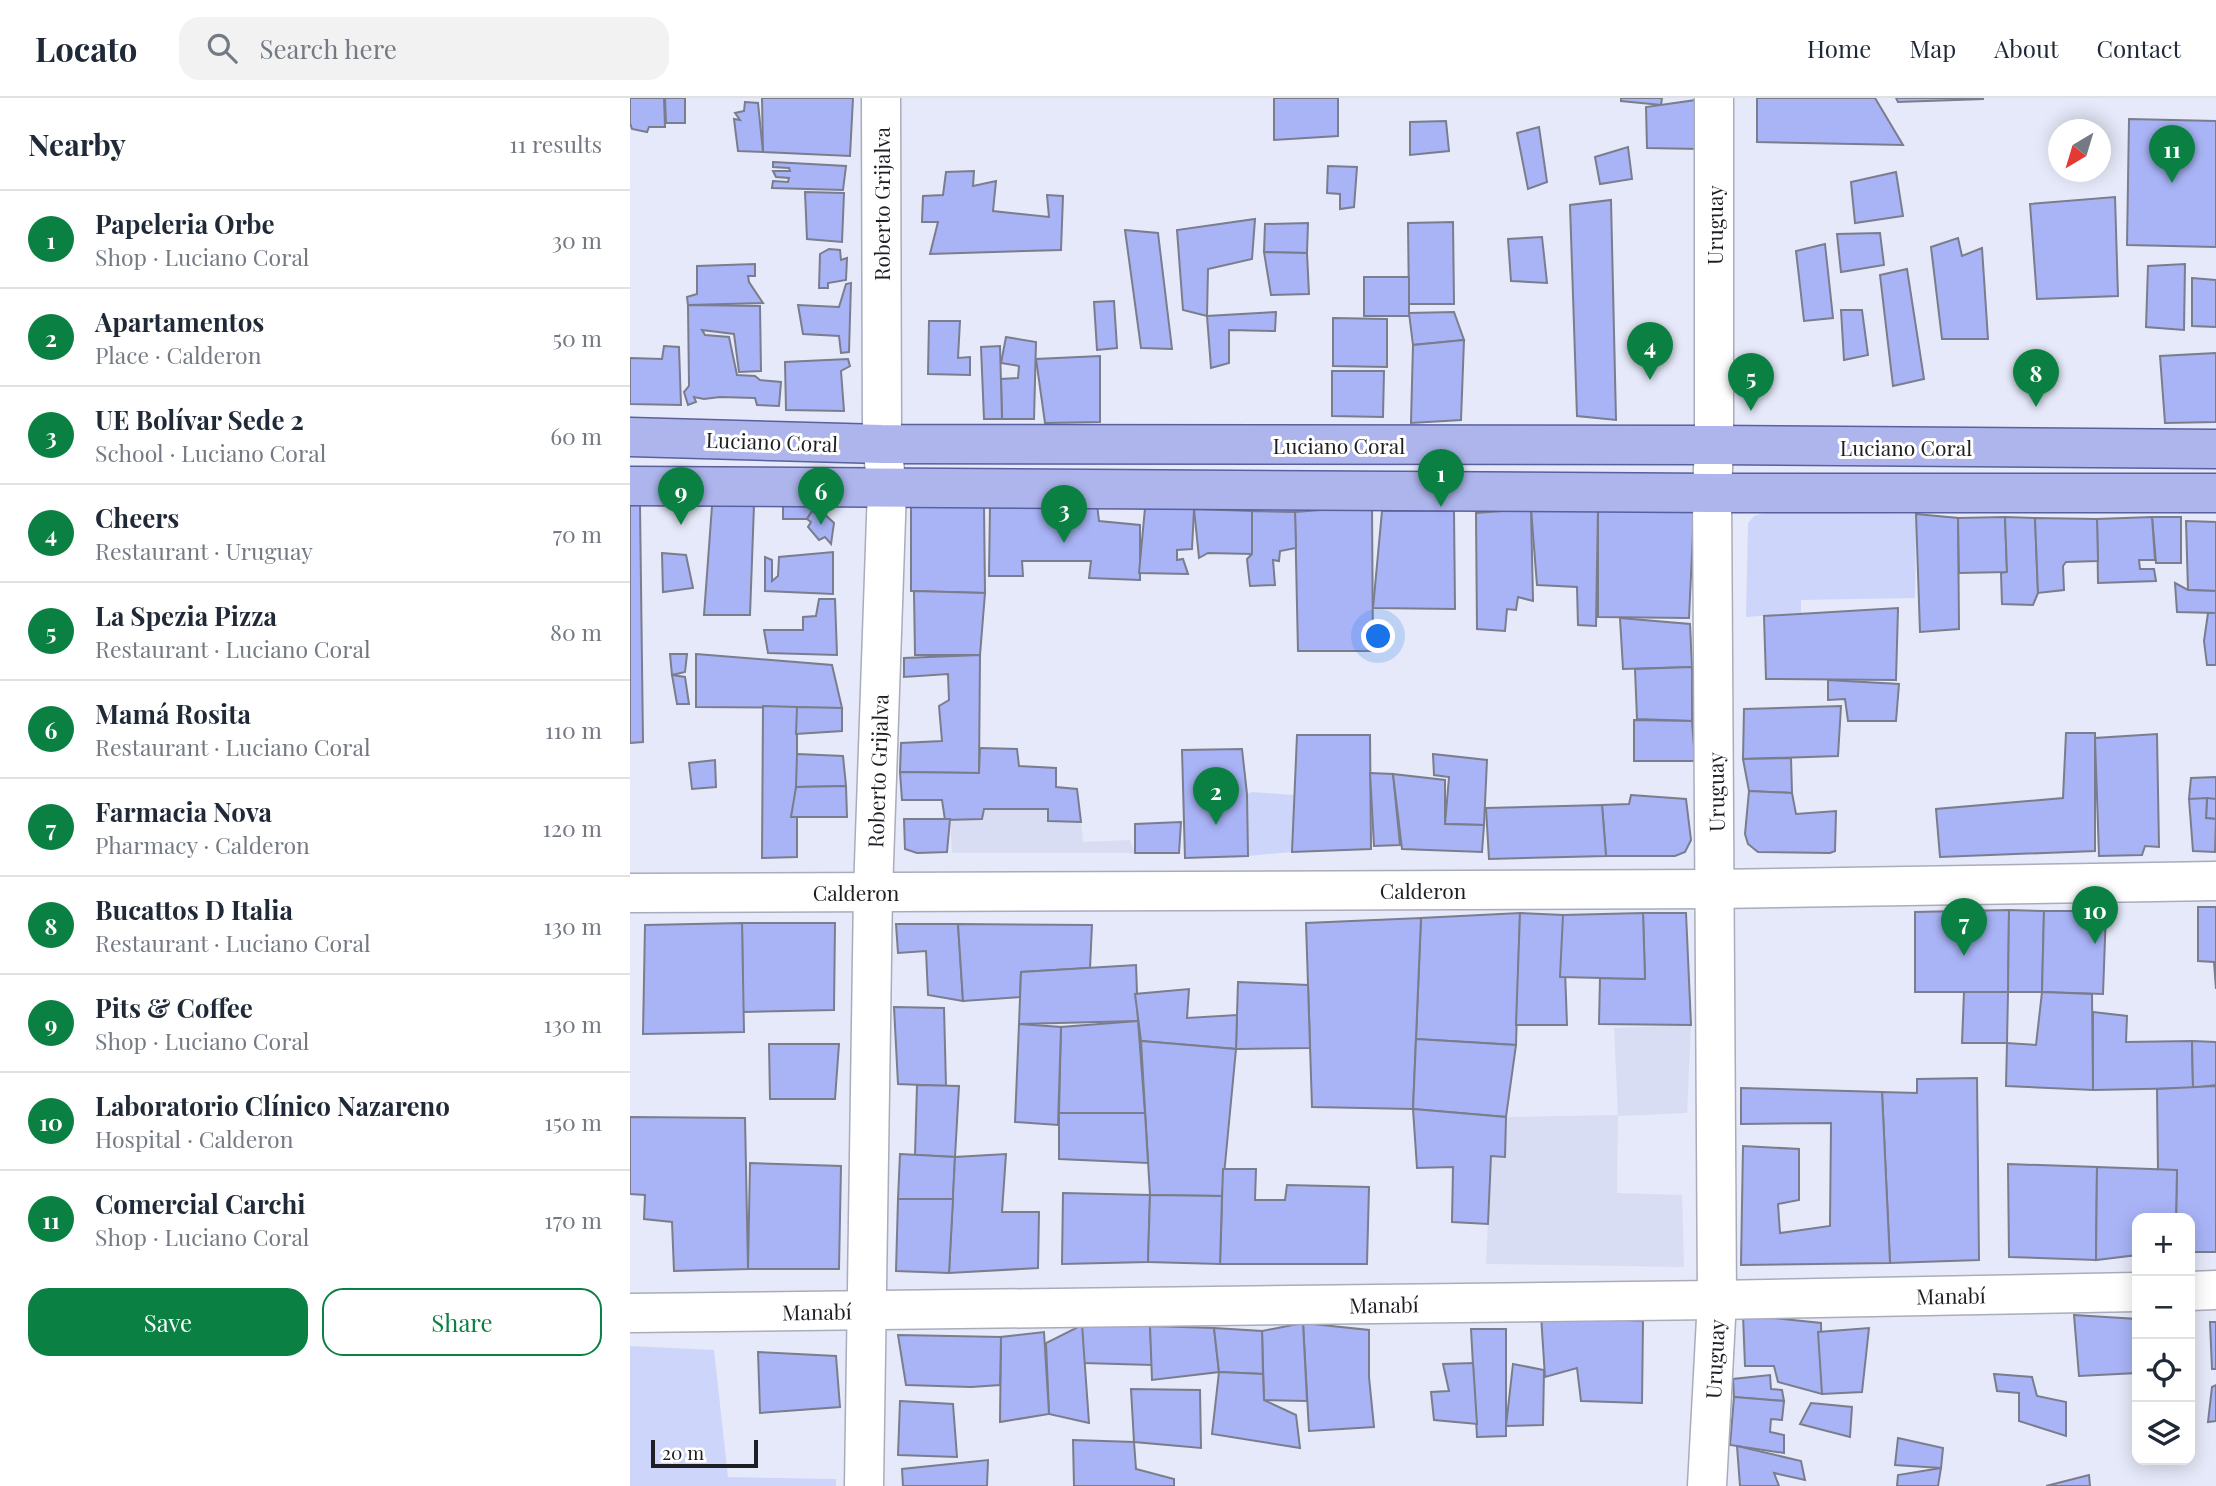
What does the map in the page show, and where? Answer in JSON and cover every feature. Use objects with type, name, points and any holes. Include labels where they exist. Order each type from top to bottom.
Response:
[{"type":"main road","name":"Luciano Coral","points":[[630,437],[882,444],[1714,445],[2216,449]]},
{"type":"main road","points":[[630,486],[1712,493],[2216,493]]},
{"type":"street","name":"Roberto Grijalva","points":[[864,1486],[873,892],[887,489],[882,444],[881,98]]},
{"type":"street","name":"Uruguay","points":[[1707,1486],[1717,1300],[1712,493],[1714,98]]},
{"type":"street","name":"Calderon","points":[[630,893],[1716,889],[2216,881]]},
{"type":"street","points":[[2195,1291],[2216,1290]]},
{"type":"street","name":"Manabí","points":[[630,1313],[1717,1300],[2132,1292]]},
{"type":"shaded area","points":[[1767,512],[1916,514],[1915,598],[1801,600],[1801,613],[1746,617],[1748,523],[1754,516]]},
{"type":"shaded area","points":[[1252,792],[1294,795],[1292,852],[1248,856],[1247,794]]},
{"type":"shaded area","points":[[984,809],[1048,809],[1048,821],[1081,822],[1083,842],[1130,840],[1135,853],[952,853],[950,819],[982,819]]},
{"type":"shaded area","points":[[1691,1025],[1687,1113],[1618,1116],[1617,1193],[1682,1195],[1684,1267],[1486,1264],[1491,1156],[1505,1157],[1506,1117],[1618,1115],[1614,1028]]},
{"type":"shaded area","points":[[630,1346],[714,1350],[728,1477],[836,1479],[836,1486],[630,1486]]},
{"type":"building","points":[[630,98],[664,98],[665,127],[649,127],[647,132],[632,129]]},
{"type":"building","points":[[665,98],[685,98],[685,123],[666,123]]},
{"type":"building","points":[[762,98],[853,98],[850,156],[763,152]]},
{"type":"building","points":[[1274,98],[1338,98],[1338,136],[1274,140]]},
{"type":"building","points":[[1621,98],[1662,98],[1661,105],[1621,101]]},
{"type":"building","points":[[1757,98],[1875,98],[1903,145],[1757,142]]},
{"type":"building","points":[[1896,98],[1983,98],[1983,99],[1898,102]]},
{"type":"building","points":[[1696,100],[1700,149],[1647,148],[1646,107]]},
{"type":"building","points":[[745,102],[758,103],[763,152],[738,151],[734,119],[740,120],[735,113],[744,111]]},
{"type":"building","points":[[2129,119],[2216,121],[2216,247],[2127,245]]},
{"type":"building","points":[[1446,121],[1449,151],[1410,155],[1410,122]]},
{"type":"building","points":[[1539,127],[1547,182],[1528,189],[1517,133]]},
{"type":"building","points":[[1628,147],[1632,179],[1600,184],[1595,157]]},
{"type":"building","points":[[773,162],[846,166],[843,190],[772,188],[773,181],[788,182],[789,178],[776,177],[773,171],[790,171],[789,168],[773,167]]},
{"type":"building","points":[[1328,166],[1357,167],[1354,207],[1340,209],[1340,194],[1327,193]]},
{"type":"building","points":[[974,171],[973,186],[996,181],[993,211],[1049,217],[1047,195],[1063,196],[1061,250],[930,254],[938,222],[922,222],[923,196],[943,195],[946,172]]},
{"type":"building","points":[[1896,172],[1903,216],[1855,223],[1851,182]]},
{"type":"building","points":[[805,192],[844,193],[842,242],[807,239]]},
{"type":"building","points":[[2115,197],[2118,296],[2037,299],[2030,204]]},
{"type":"building","points":[[1611,200],[1616,420],[1577,416],[1570,205]]},
{"type":"building","points":[[1255,219],[1252,259],[1208,269],[1207,316],[1183,310],[1177,230]]},
{"type":"building","points":[[1453,222],[1454,304],[1409,304],[1408,223]]},
{"type":"building","points":[[1308,223],[1307,253],[1264,252],[1265,224]]},
{"type":"building","points":[[1125,230],[1158,233],[1172,349],[1141,348]]},
{"type":"building","points":[[1880,233],[1884,265],[1841,272],[1837,234]]},
{"type":"building","points":[[1542,237],[1547,283],[1511,281],[1508,239]]},
{"type":"building","points":[[1958,238],[1962,256],[1982,248],[1988,339],[1942,339],[1931,247]]},
{"type":"building","points":[[1825,244],[1833,318],[1804,321],[1796,251]]},
{"type":"building","points":[[829,249],[840,250],[841,260],[847,258],[846,280],[828,283],[828,288],[819,288],[820,254]]},
{"type":"building","points":[[1264,252],[1307,253],[1309,294],[1271,295]]},
{"type":"building","points":[[755,264],[755,276],[748,276],[749,282],[763,303],[688,305],[687,297],[697,294],[697,266]]},
{"type":"building","points":[[2185,264],[2184,330],[2146,327],[2148,266]]},
{"type":"building","points":[[1907,269],[1924,379],[1893,386],[1880,275]]},
{"type":"building","points":[[1364,277],[1409,277],[1409,316],[1364,316]]},
{"type":"building","points":[[2192,278],[2216,280],[2216,327],[2192,326]]},
{"type":"building","points":[[851,283],[849,352],[841,353],[839,336],[803,334],[798,305],[839,307],[846,284]]},
{"type":"building","points":[[1114,301],[1117,348],[1097,350],[1094,302]]},
{"type":"building","points":[[688,305],[760,306],[761,371],[739,372],[734,334],[702,330],[705,335],[729,337],[737,375],[781,382],[779,406],[757,405],[755,398],[720,397],[694,397],[696,402],[688,405],[684,392],[689,386]]},
{"type":"building","points":[[1841,310],[1862,310],[1868,355],[1844,360]]},
{"type":"building","points":[[1276,312],[1275,331],[1229,330],[1229,363],[1211,368],[1207,316]]},
{"type":"building","points":[[1454,312],[1464,340],[1413,345],[1409,313]]},
{"type":"building","points":[[1333,318],[1387,319],[1387,367],[1333,366]]},
{"type":"building","points":[[929,321],[960,321],[958,358],[970,357],[970,375],[928,374]]},
{"type":"building","points":[[1006,337],[1036,342],[1034,419],[1002,419],[1001,379],[1018,378],[1019,366],[1001,363]]},
{"type":"building","points":[[1464,340],[1461,420],[1411,423],[1413,345]]},
{"type":"building","points":[[664,346],[679,347],[681,405],[630,404],[630,358],[662,359]]},
{"type":"building","points":[[1000,346],[1002,419],[984,419],[981,347]]},
{"type":"building","points":[[2216,353],[2216,422],[2165,423],[2160,356]]},
{"type":"building","points":[[1100,356],[1100,422],[1045,423],[1036,359]]},
{"type":"building","points":[[848,359],[850,366],[841,371],[844,411],[786,410],[785,362]]},
{"type":"building","points":[[1332,371],[1384,371],[1383,417],[1332,416]]},
{"type":"building","points":[[1097,504],[1099,521],[1140,525],[1140,580],[1089,578],[1091,561],[1022,561],[1023,576],[989,576],[990,507]]},
{"type":"building","points":[[630,505],[640,505],[643,742],[630,743]]},
{"type":"building","points":[[754,505],[750,615],[704,615],[712,506]]},
{"type":"building","points":[[783,505],[815,507],[807,519],[783,519]]},
{"type":"building","points":[[911,506],[984,507],[985,593],[911,591]]},
{"type":"building","points":[[1372,506],[1373,651],[1298,651],[1295,512]]},
{"type":"building","points":[[1145,508],[1194,509],[1192,549],[1177,550],[1177,560],[1183,559],[1188,574],[1139,573]]},
{"type":"building","points":[[1598,508],[1694,511],[1689,618],[1598,617]]},
{"type":"building","points":[[1598,508],[1596,626],[1578,625],[1577,587],[1537,585],[1531,509]]},
{"type":"building","points":[[1194,509],[1252,511],[1252,554],[1208,553],[1199,558]]},
{"type":"building","points":[[1531,509],[1533,601],[1518,597],[1516,610],[1507,609],[1505,631],[1477,629],[1476,513]]},
{"type":"building","points":[[820,510],[834,523],[831,544],[825,537],[819,540],[808,527],[811,522],[807,519],[812,511],[816,514]]},
{"type":"building","points":[[1252,511],[1295,512],[1296,548],[1280,551],[1279,561],[1273,560],[1275,585],[1250,586],[1247,559],[1252,554]]},
{"type":"building","points":[[1382,511],[1454,511],[1455,609],[1373,608]]},
{"type":"building","points":[[1916,514],[1958,518],[1959,629],[1920,632]]},
{"type":"building","points":[[2005,517],[2007,572],[1959,573],[1958,518]]},
{"type":"building","points":[[2005,517],[2035,518],[2038,593],[2033,605],[2002,604],[2001,573],[2007,572]]},
{"type":"building","points":[[2152,517],[2181,517],[2181,563],[2156,563]]},
{"type":"building","points":[[2152,517],[2155,560],[2139,560],[2140,569],[2154,569],[2156,581],[2098,583],[2097,519]]},
{"type":"building","points":[[2035,518],[2097,519],[2098,561],[2066,562],[2063,566],[2064,590],[2038,593]]},
{"type":"building","points":[[2186,521],[2216,522],[2216,591],[2188,590]]},
{"type":"building","points":[[833,552],[833,594],[765,591],[765,557],[772,560],[772,581],[778,576],[779,557]]},
{"type":"building","points":[[662,553],[686,555],[693,588],[663,592]]},
{"type":"building","points":[[2175,583],[2188,590],[2216,591],[2216,613],[2177,612]]},
{"type":"building","points":[[914,591],[985,593],[980,655],[915,655]]},
{"type":"building","points":[[819,599],[835,599],[837,655],[768,653],[764,630],[803,630],[803,617],[816,616]]},
{"type":"building","points":[[1898,608],[1896,680],[1766,679],[1764,616]]},
{"type":"building","points":[[2208,613],[2216,613],[2216,665],[2207,665],[2204,641]]},
{"type":"building","points":[[1620,618],[1690,624],[1692,667],[1623,669]]},
{"type":"building","points":[[670,654],[687,654],[685,672],[672,675]]},
{"type":"building","points":[[696,654],[832,665],[842,708],[696,707]]},
{"type":"building","points":[[980,655],[979,773],[900,772],[901,743],[942,741],[939,706],[949,700],[948,674],[904,677],[904,658]]},
{"type":"building","points":[[1692,667],[1692,721],[1637,719],[1635,669]]},
{"type":"building","points":[[672,675],[685,677],[689,704],[677,704]]},
{"type":"building","points":[[1828,680],[1899,684],[1896,721],[1848,721],[1845,699],[1828,700]]},
{"type":"building","points":[[763,706],[797,707],[797,857],[762,858]]},
{"type":"building","points":[[1841,706],[1838,756],[1743,759],[1744,709]]},
{"type":"building","points":[[797,707],[842,708],[842,731],[796,734]]},
{"type":"building","points":[[1634,720],[1692,721],[1695,761],[1634,761]]},
{"type":"building","points":[[2066,733],[2095,733],[2095,851],[1940,857],[1936,809],[2063,798]]},
{"type":"building","points":[[2157,734],[2159,847],[2145,846],[2142,855],[2099,856],[2095,738]]},
{"type":"building","points":[[1297,735],[1370,735],[1371,849],[1292,852]]},
{"type":"building","points":[[980,748],[1017,749],[1019,766],[1056,768],[1056,787],[1077,789],[1081,822],[1048,821],[1048,809],[984,809],[982,819],[945,820],[942,800],[902,800],[900,772],[979,773]]},
{"type":"building","points":[[1242,749],[1247,794],[1248,856],[1185,858],[1182,750]]},
{"type":"building","points":[[797,754],[843,756],[846,786],[796,787]]},
{"type":"building","points":[[1433,754],[1487,760],[1484,825],[1445,824],[1449,777],[1434,775]]},
{"type":"building","points":[[1791,758],[1792,793],[1749,791],[1743,759]]},
{"type":"building","points":[[715,760],[716,787],[692,789],[689,763]]},
{"type":"building","points":[[1370,773],[1393,774],[1400,845],[1374,846]]},
{"type":"building","points":[[1393,774],[1445,780],[1445,824],[1484,825],[1482,852],[1402,849]]},
{"type":"building","points":[[2216,777],[2216,799],[2189,799],[2191,778]]},
{"type":"building","points":[[846,786],[847,817],[791,817],[796,787]]},
{"type":"building","points":[[1749,791],[1792,793],[1796,814],[1836,811],[1835,851],[1758,852],[1748,844],[1745,834]]},
{"type":"building","points":[[1631,795],[1686,799],[1691,840],[1685,852],[1675,856],[1606,856],[1602,805],[1629,804]]},
{"type":"building","points":[[2207,798],[2216,799],[2216,819],[2206,818]]},
{"type":"building","points":[[2207,798],[2206,818],[2216,819],[2215,852],[2193,851],[2189,799]]},
{"type":"building","points":[[1602,805],[1606,856],[1489,859],[1486,808]]},
{"type":"building","points":[[904,819],[950,819],[947,852],[917,853],[905,849]]},
{"type":"building","points":[[1181,822],[1179,853],[1135,853],[1135,824]]},
{"type":"building","points":[[2198,907],[2216,907],[2216,989],[2214,962],[2198,961]]},
{"type":"building","points":[[2009,910],[2008,992],[1915,992],[1915,912]]},
{"type":"building","points":[[2009,910],[2044,911],[2042,992],[2008,992]]},
{"type":"building","points":[[2044,911],[2106,911],[2103,994],[2042,992]]},
{"type":"building","points":[[1520,913],[1516,1045],[1416,1039],[1421,918]]},
{"type":"building","points":[[1520,913],[1563,915],[1567,1025],[1516,1025]]},
{"type":"building","points":[[1643,913],[1686,913],[1691,1025],[1599,1024],[1600,978],[1645,979]]},
{"type":"building","points":[[1643,913],[1645,979],[1560,977],[1563,915]]},
{"type":"building","points":[[1421,918],[1413,1109],[1312,1107],[1306,923]]},
{"type":"building","points":[[742,923],[835,923],[834,1010],[743,1012]]},
{"type":"building","points":[[742,923],[744,1032],[643,1034],[645,925]]},
{"type":"building","points":[[896,924],[958,924],[963,1001],[928,995],[926,951],[898,953]]},
{"type":"building","points":[[958,924],[1092,925],[1090,968],[1021,972],[1020,997],[963,1001]]},
{"type":"building","points":[[1136,965],[1138,1021],[1019,1024],[1021,972]]},
{"type":"building","points":[[1238,982],[1308,985],[1310,1048],[1236,1049]]},
{"type":"building","points":[[1189,989],[1187,1018],[1237,1015],[1236,1049],[1141,1041],[1135,994]]},
{"type":"building","points":[[1964,992],[2008,992],[2007,1043],[1962,1043]]},
{"type":"building","points":[[2042,992],[2092,994],[2093,1090],[2006,1086],[2007,1043],[2036,1045]]},
{"type":"building","points":[[894,1007],[944,1008],[946,1086],[898,1084]]},
{"type":"building","points":[[2093,1012],[2127,1016],[2126,1042],[2192,1041],[2193,1088],[2093,1090]]},
{"type":"building","points":[[1138,1021],[1145,1113],[1059,1113],[1061,1027]]},
{"type":"building","points":[[1019,1024],[1061,1027],[1058,1125],[1015,1122]]},
{"type":"building","points":[[1416,1039],[1516,1045],[1506,1117],[1413,1109]]},
{"type":"building","points":[[1141,1041],[1236,1049],[1222,1196],[1150,1195]]},
{"type":"building","points":[[2192,1041],[2216,1042],[2216,1085],[2193,1088]]},
{"type":"building","points":[[769,1044],[839,1044],[835,1099],[770,1099]]},
{"type":"building","points":[[1977,1078],[1979,1260],[1890,1263],[1882,1092],[1917,1093],[1917,1079]]},
{"type":"building","points":[[917,1085],[959,1086],[955,1157],[915,1155]]},
{"type":"building","points":[[2216,1086],[2216,1252],[2195,1252],[2195,1213],[2176,1213],[2177,1170],[2158,1170],[2157,1089]]},
{"type":"building","points":[[1741,1088],[1882,1092],[1890,1263],[1741,1265],[1743,1146],[1799,1149],[1799,1200],[1778,1204],[1780,1233],[1830,1226],[1831,1123],[1741,1124]]},
{"type":"building","points":[[1413,1109],[1506,1117],[1505,1157],[1491,1156],[1488,1224],[1452,1222],[1453,1167],[1417,1168]]},
{"type":"building","points":[[1059,1113],[1145,1113],[1148,1163],[1059,1159]]},
{"type":"building","points":[[630,1117],[745,1118],[748,1269],[674,1271],[672,1222],[644,1219],[645,1195],[630,1194]]},
{"type":"building","points":[[900,1154],[955,1157],[953,1199],[898,1199]]},
{"type":"building","points":[[1006,1154],[1002,1212],[1039,1212],[1038,1268],[949,1273],[955,1157]]},
{"type":"building","points":[[750,1163],[841,1166],[839,1269],[748,1269]]},
{"type":"building","points":[[2008,1164],[2097,1167],[2096,1260],[2009,1257]]},
{"type":"building","points":[[2097,1167],[2177,1170],[2176,1213],[2132,1213],[2132,1256],[2096,1260]]},
{"type":"building","points":[[1223,1169],[1256,1169],[1255,1200],[1285,1200],[1287,1185],[1369,1187],[1367,1264],[1220,1264]]},
{"type":"building","points":[[1063,1193],[1150,1195],[1148,1262],[1062,1264]]},
{"type":"building","points":[[1150,1195],[1222,1196],[1220,1264],[1148,1262]]},
{"type":"building","points":[[898,1199],[953,1199],[949,1273],[896,1271]]},
{"type":"building","points":[[1541,1315],[1643,1321],[1642,1403],[1581,1401],[1577,1368],[1545,1377]]},
{"type":"building","points":[[1743,1315],[1821,1323],[1822,1394],[1778,1382],[1774,1366],[1745,1366]]},
{"type":"building","points":[[2074,1315],[2132,1319],[2132,1373],[2079,1376]]},
{"type":"building","points":[[2210,1322],[2216,1322],[2216,1369],[2212,1369]]},
{"type":"building","points":[[1303,1323],[1369,1330],[1369,1377],[1374,1427],[1309,1431]]},
{"type":"building","points":[[1303,1323],[1307,1401],[1264,1400],[1262,1331]]},
{"type":"building","points":[[1082,1325],[1150,1326],[1152,1365],[1083,1363]]},
{"type":"building","points":[[1082,1325],[1089,1423],[1049,1414],[1046,1343]]},
{"type":"building","points":[[1150,1326],[1214,1328],[1219,1372],[1152,1380]]},
{"type":"building","points":[[1214,1328],[1262,1331],[1263,1374],[1219,1372]]},
{"type":"building","points":[[1869,1328],[1862,1392],[1822,1394],[1818,1332]]},
{"type":"building","points":[[1471,1329],[1506,1329],[1506,1436],[1477,1437]]},
{"type":"building","points":[[1044,1332],[1049,1414],[1000,1422],[1001,1337]]},
{"type":"building","points":[[898,1335],[1001,1337],[1000,1385],[906,1385]]},
{"type":"building","points":[[758,1352],[836,1356],[840,1407],[760,1413]]},
{"type":"building","points":[[1473,1363],[1477,1424],[1434,1420],[1431,1392],[1449,1391],[1443,1364]]},
{"type":"building","points":[[1513,1364],[1544,1370],[1543,1425],[1506,1426]]},
{"type":"building","points":[[1219,1372],[1263,1374],[1264,1400],[1296,1415],[1300,1448],[1212,1434]]},
{"type":"building","points":[[1994,1374],[2032,1377],[2037,1396],[2066,1402],[2066,1436],[2019,1421],[2019,1393],[1997,1391]]},
{"type":"building","points":[[1770,1375],[1771,1389],[1782,1390],[1784,1401],[1734,1397],[1733,1379]]},
{"type":"building","points":[[2216,1385],[2216,1421],[2208,1422],[2212,1387]]},
{"type":"building","points":[[1131,1389],[1200,1390],[1201,1448],[1134,1442]]},
{"type":"building","points":[[1734,1397],[1784,1401],[1782,1420],[1771,1419],[1770,1432],[1784,1435],[1784,1453],[1730,1445]]},
{"type":"building","points":[[900,1401],[953,1404],[957,1457],[898,1455]]},
{"type":"building","points":[[1811,1403],[1852,1407],[1850,1437],[1800,1424]]},
{"type":"building","points":[[1898,1438],[1943,1448],[1941,1468],[1895,1465]]},
{"type":"building","points":[[1073,1440],[1134,1442],[1136,1469],[1174,1479],[1174,1486],[1074,1486]]},
{"type":"building","points":[[1737,1446],[1801,1461],[1805,1480],[1774,1473],[1779,1486],[1740,1486]]},
{"type":"building","points":[[988,1460],[987,1486],[903,1486],[902,1469]]},
{"type":"building","points":[[1941,1468],[1938,1486],[1897,1486],[1898,1475]]},
{"type":"building","points":[[2089,1475],[2090,1486],[2046,1486]]},
{"type":"place","name":"Comercial Carchi","points":[[2172,183]]},
{"type":"place","name":"Cheers","points":[[1650,380]]},
{"type":"place","name":"Bucattos D Italia","points":[[2036,407]]},
{"type":"place","name":"La Spezia Pizza","points":[[1751,411]]},
{"type":"place","name":"Papeleria Orbe","points":[[1441,507]]},
{"type":"place","name":"Pits & Coffee","points":[[681,525]]},
{"type":"place","name":"Mamá Rosita","points":[[821,525]]},
{"type":"place","name":"UE Bolívar Sede 2","points":[[1064,543]]},
{"type":"place","name":"Apartamentos","points":[[1216,825]]},
{"type":"place","name":"Laboratorio Clínico Nazareno","points":[[2095,944]]},
{"type":"place","name":"Farmacia Nova","points":[[1964,956]]}]
